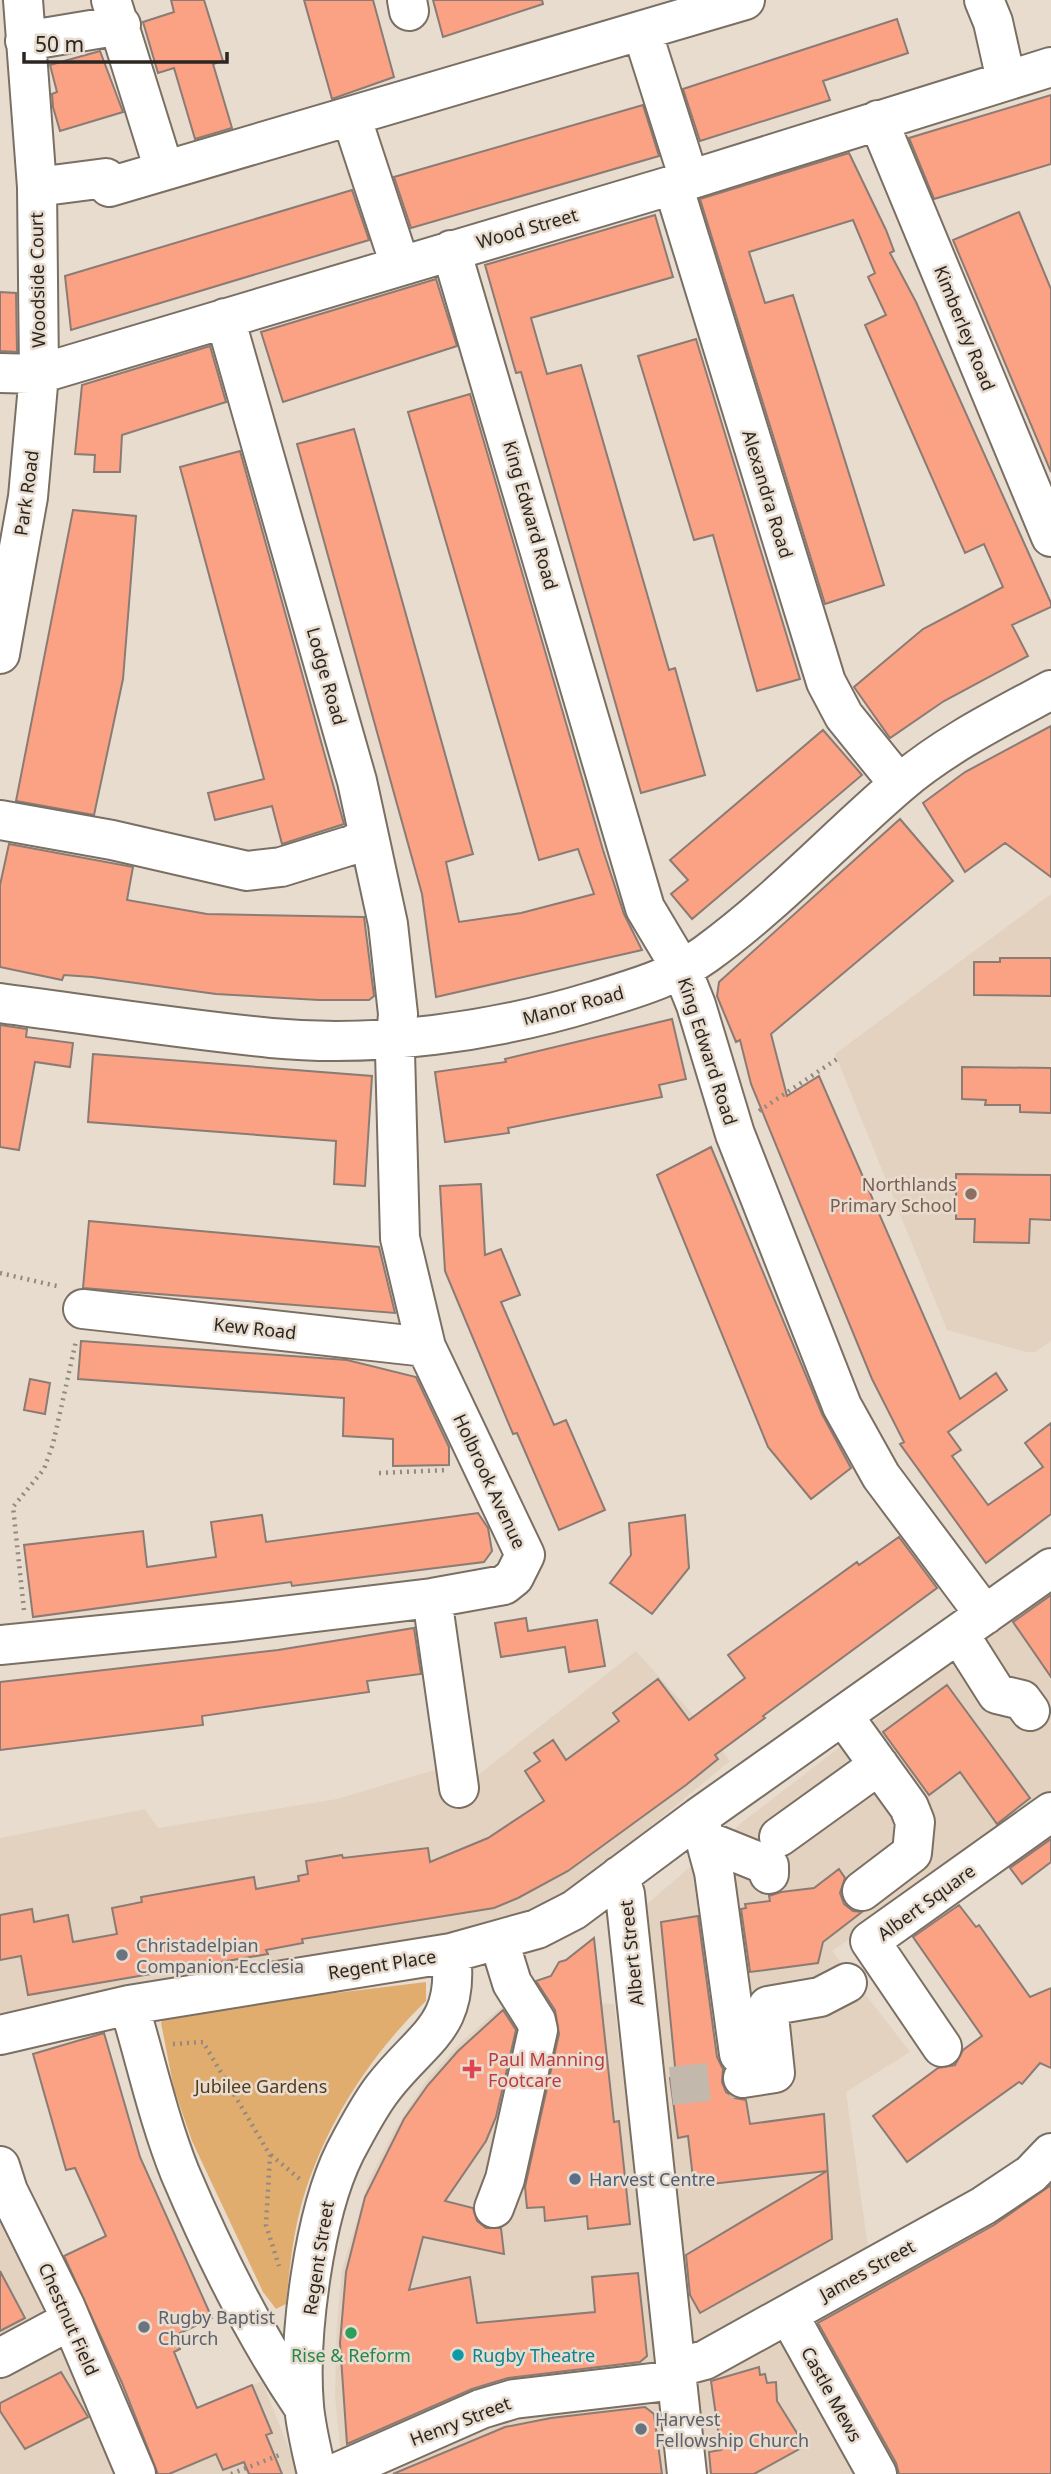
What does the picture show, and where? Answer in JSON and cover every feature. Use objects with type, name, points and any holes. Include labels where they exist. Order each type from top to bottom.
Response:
[{"type":"street","name":"Woodside Court","points":[[23,0],[37,187],[39,374]]},
{"type":"street","points":[[400,265],[351,116],[745,0]]},
{"type":"street","points":[[984,0],[993,22],[1006,80]]},
{"type":"street","points":[[26,41],[116,13],[160,157]]},
{"type":"street","name":"Alexandra Road","points":[[642,31],[681,182],[825,682],[844,716],[899,784]]},
{"type":"street","name":"Wood Street","points":[[0,373],[39,374],[681,182],[1051,67]]},
{"type":"street","name":"Woodside Court","points":[[37,187],[106,177],[109,187],[351,116]]},
{"type":"street","name":"Kimberley Road","points":[[878,120],[1051,537]]},
{"type":"street","name":"King Edward Road","points":[[451,250],[645,908],[682,970],[696,1005],[732,1124],[842,1406],[881,1476],[972,1625],[997,1694],[1022,1700],[1030,1711]]},
{"type":"street","name":"Lodge Road","points":[[225,318],[357,781],[388,925],[398,1013],[396,1039]]},
{"type":"street","name":"Park Road","points":[[0,654],[28,497],[39,374]]},
{"type":"street","name":"Manor Road","points":[[0,1003],[274,1038],[396,1039],[485,1027],[568,1009],[682,970],[776,899],[899,784],[952,746],[1051,690]]},
{"type":"street","points":[[0,820],[112,840],[247,871],[281,867],[352,845],[369,836]]},
{"type":"street","name":"Holbrook Avenue","points":[[14,1643],[232,1622],[432,1598],[503,1585],[521,1567],[525,1555],[426,1347],[400,1238],[396,1039]]},
{"type":"street","name":"Kew Road","points":[[83,1308],[426,1347]]},
{"type":"street","name":"Albert Street","points":[[687,2474],[676,2374],[658,2088],[625,1894],[619,1876],[703,1829],[844,1717],[1051,1569]]},
{"type":"street","points":[[432,1598],[459,1788]]},
{"type":"street","points":[[844,1717],[909,1807],[915,1822],[912,1853],[862,1891]]},
{"type":"street","points":[[779,1837],[879,1765]]},
{"type":"street","name":"Albert Square","points":[[942,2047],[870,1941],[1051,1812]]},
{"type":"street","points":[[703,1829],[769,1866],[769,1874]]},
{"type":"street","points":[[703,1829],[714,1872],[741,2066],[775,2073],[768,2006],[820,1997],[847,1983]]},
{"type":"street","name":"Regent Place","points":[[0,2035],[131,2014],[451,1953],[499,1941],[537,1929],[574,1910],[619,1876]]},
{"type":"street","points":[[494,2208],[505,2179],[538,2029],[536,2021],[512,1983],[499,1941]]},
{"type":"street","name":"Regent Street","points":[[321,2465],[304,2407],[303,2363],[311,2287],[326,2201],[345,2152],[383,2088],[445,2017],[452,1993],[451,1953]]},
{"type":"street","points":[[131,2014],[151,2088],[180,2172],[275,2365],[304,2407]]},
{"type":"street","name":"James Street","points":[[676,2374],[788,2314],[938,2246],[1050,2154]]},
{"type":"street","name":"Chestnut Field","points":[[0,2166],[8,2191],[71,2320],[136,2474]]},
{"type":"street","name":"Castle Mews","points":[[788,2314],[877,2474]]},
{"type":"street","points":[[0,2358],[71,2320]]},
{"type":"street","name":"Henry Street","points":[[321,2465],[514,2399],[676,2374]]},
{"type":"path","points":[[732,1124],[752,1116],[836,1059]]},
{"type":"path","points":[[0,1273],[66,1288],[83,1308],[49,1457],[44,1469],[13,1507],[14,1643]]},
{"type":"path","points":[[379,1473],[485,1469]]},
{"type":"path","points":[[131,2014],[164,2044],[203,2042],[270,2155],[266,2225],[275,2262],[292,2281],[311,2287]]},
{"type":"path","points":[[230,2474],[321,2465]]},
{"type":"shaded area","name":"Northlands Primary School","points":[[1051,894],[1051,1341],[1035,1352],[1026,1352],[947,1330],[835,1054]]},
{"type":"shaded area","points":[[1051,1585],[1051,1801],[832,1951],[910,2052],[846,2092],[868,2247],[688,2352],[647,1904],[745,1820]]},
{"type":"shaded area","points":[[636,1651],[703,1726],[730,1761],[582,1883],[496,1926],[0,2014],[0,1838],[145,1809],[158,1828],[337,1799],[475,1758],[478,1775]]},
{"type":"shaded area","points":[[513,1997],[614,2004],[667,2412],[702,2381],[1051,2177],[1051,2474],[343,2474],[335,2397],[337,2322],[342,2270],[368,2182],[395,2129],[426,2081],[462,2041]]},
{"type":"shaded area","points":[[0,2199],[108,2451],[262,2381],[299,2474],[0,2474]]},
{"type":"green space","name":"Jubilee Gardens","points":[[426,1982],[426,2001],[404,2023],[365,2072],[332,2126],[308,2184],[299,2214],[286,2304],[276,2309],[263,2292],[192,2141],[174,2089],[161,2023],[165,2016],[189,2011]]},
{"type":"building","points":[[171,0],[204,0],[223,61],[213,64],[232,128],[195,139],[174,68],[158,73],[143,22],[174,12]]},
{"type":"building","points":[[304,0],[373,0],[394,77],[332,99]]},
{"type":"building","points":[[433,0],[542,0],[543,4],[443,37]]},
{"type":"building","points":[[897,19],[908,53],[823,81],[830,100],[700,141],[683,89]]},
{"type":"building","points":[[100,51],[123,112],[60,131],[53,107],[52,94],[57,92],[50,65]]},
{"type":"building","points":[[1051,95],[1051,164],[934,199],[909,138]]},
{"type":"building","points":[[643,105],[659,156],[411,228],[394,177]]},
{"type":"building","points":[[849,153],[886,230],[894,251],[890,253],[916,302],[1051,603],[1051,607],[1012,625],[1028,656],[944,701],[890,738],[854,687],[923,629],[1003,587],[984,544],[965,553],[865,325],[886,315],[868,277],[875,273],[853,220],[749,252],[765,303],[793,295],[884,585],[825,604],[700,199]]},
{"type":"building","points":[[352,190],[369,240],[71,330],[65,276]]},
{"type":"building","points":[[1019,212],[1051,289],[1051,472],[953,240]]},
{"type":"building","points":[[655,215],[673,277],[531,318],[547,374],[581,365],[669,670],[675,668],[705,775],[641,793],[521,372],[516,373],[485,265]]},
{"type":"building","points":[[436,279],[457,346],[283,402],[261,332]]},
{"type":"building","points":[[0,292],[16,293],[17,352],[0,351]]},
{"type":"building","points":[[696,339],[800,679],[757,691],[713,535],[694,540],[638,356]]},
{"type":"building","points":[[210,346],[226,402],[122,435],[120,472],[94,472],[95,455],[75,454],[82,385]]},
{"type":"building","points":[[470,394],[603,850],[624,914],[642,950],[436,997],[422,894],[297,444],[354,429],[473,854],[446,862],[459,922],[521,913],[594,894],[578,849],[539,860],[408,412]]},
{"type":"building","points":[[240,451],[344,824],[282,844],[272,806],[215,820],[208,793],[264,779],[180,467]]},
{"type":"building","points":[[73,510],[136,516],[123,679],[94,815],[16,801]]},
{"type":"building","points":[[1051,726],[1051,877],[1005,843],[965,872],[923,803],[965,772]]},
{"type":"building","points":[[823,730],[862,775],[692,919],[671,894],[688,880],[670,860]]},
{"type":"building","points":[[900,819],[953,881],[771,1034],[787,1096],[819,1076],[960,1399],[996,1373],[1007,1390],[948,1432],[961,1450],[952,1456],[988,1505],[1043,1467],[1025,1443],[1051,1423],[1051,1514],[986,1563],[900,1444],[904,1442],[872,1379],[751,1084],[740,1040],[736,1042],[717,996],[719,982]]},
{"type":"building","points":[[9,844],[133,867],[127,900],[207,914],[364,917],[374,996],[369,1000],[319,1000],[216,994],[92,977],[64,975],[62,980],[0,967],[0,885]]},
{"type":"building","points":[[1000,958],[1051,958],[1051,996],[974,995],[974,962],[1000,962]]},
{"type":"building","points":[[672,1019],[686,1079],[659,1085],[662,1097],[508,1128],[509,1133],[445,1142],[435,1072],[506,1062],[505,1059]]},
{"type":"building","points":[[0,1025],[27,1029],[26,1037],[73,1043],[70,1067],[35,1062],[19,1150],[0,1147]]},
{"type":"building","points":[[93,1054],[372,1076],[365,1186],[334,1184],[336,1141],[88,1122]]},
{"type":"building","points":[[962,1067],[1051,1068],[1051,1113],[1020,1112],[1020,1105],[985,1105],[986,1100],[962,1099]]},
{"type":"building","points":[[711,1147],[822,1414],[851,1468],[811,1499],[768,1447],[657,1175]]},
{"type":"building","points":[[956,1174],[1051,1175],[1051,1220],[1030,1219],[1029,1243],[974,1242],[975,1219],[956,1219]]},
{"type":"building","points":[[481,1184],[485,1255],[501,1249],[520,1295],[501,1302],[554,1425],[566,1420],[605,1510],[559,1530],[517,1433],[513,1434],[445,1271],[440,1186]]},
{"type":"building","points":[[89,1221],[379,1247],[395,1313],[83,1288]]},
{"type":"building","points":[[81,1341],[347,1360],[416,1377],[449,1447],[449,1465],[393,1466],[393,1439],[343,1436],[344,1398],[78,1379]]},
{"type":"building","points":[[30,1379],[50,1383],[45,1414],[24,1410]]},
{"type":"building","points":[[478,1513],[488,1528],[492,1551],[484,1562],[292,1586],[291,1582],[33,1617],[24,1545],[143,1531],[147,1567],[216,1557],[211,1522],[262,1515],[266,1542]]},
{"type":"building","points":[[685,1515],[689,1568],[652,1614],[610,1583],[631,1555],[629,1523]]},
{"type":"building","points":[[899,1537],[937,1588],[763,1716],[765,1718],[715,1755],[718,1759],[686,1785],[568,1871],[518,1898],[494,1908],[302,1939],[303,1943],[266,1950],[268,1954],[28,1995],[21,1956],[0,1960],[0,1915],[32,1909],[34,1922],[68,1915],[73,1942],[117,1934],[112,1908],[142,1902],[141,1897],[254,1877],[256,1889],[299,1881],[298,1876],[308,1874],[306,1861],[342,1855],[343,1858],[428,1848],[430,1862],[488,1838],[544,1801],[525,1771],[540,1761],[534,1753],[553,1740],[566,1760],[619,1721],[613,1713],[658,1679],[689,1720],[745,1678],[728,1655],[857,1562],[859,1565]]},
{"type":"building","points":[[1051,1595],[1051,1677],[1013,1622]]},
{"type":"building","points":[[526,1618],[528,1631],[597,1620],[605,1666],[569,1672],[565,1647],[501,1657],[495,1623]]},
{"type":"building","points":[[414,1628],[421,1674],[367,1681],[369,1692],[202,1716],[203,1725],[0,1750],[0,1682],[278,1650]]},
{"type":"building","points":[[947,1685],[1030,1798],[997,1824],[960,1772],[929,1795],[883,1732]]},
{"type":"building","points":[[1051,1839],[1051,1862],[1022,1884],[1010,1868]]},
{"type":"building","points":[[839,1869],[845,1878],[840,1893],[844,1904],[853,1911],[862,1912],[823,1942],[818,1963],[750,1972],[741,1909],[746,1908],[745,1904],[770,1901],[769,1896],[781,1892],[814,1888]]},
{"type":"building","points":[[959,1905],[976,1927],[979,1925],[1030,1997],[1051,1988],[1051,2068],[1040,2063],[1022,2084],[1019,2082],[907,2162],[873,2116],[938,2068],[955,2065],[963,2050],[982,2036],[913,1937]]},
{"type":"building","points":[[698,1916],[717,2057],[723,2069],[722,2082],[726,2092],[735,2098],[746,2100],[750,2124],[824,2114],[832,2239],[700,2313],[690,2295],[686,2255],[827,2171],[694,2186],[688,2136],[678,2138],[670,2078],[676,2077],[661,1922]]},
{"type":"building","points":[[594,1938],[614,2122],[619,2121],[630,2224],[588,2229],[587,2216],[545,2221],[544,2207],[527,2208],[525,2187],[559,2034],[555,2010],[536,1981],[551,1976],[559,1962],[566,1960]]},
{"type":"building","points":[[503,2010],[516,2030],[496,2117],[486,2141],[445,2201],[473,2208],[477,2221],[486,2228],[501,2228],[504,2254],[423,2237],[409,2290],[470,2277],[477,2323],[595,2312],[592,2277],[638,2273],[647,2356],[640,2362],[508,2378],[472,2389],[347,2444],[340,2343],[346,2272],[365,2197],[404,2119],[428,2085],[458,2051]]},
{"type":"building","points":[[104,2033],[140,2157],[212,2318],[174,2336],[180,2349],[174,2352],[197,2408],[252,2385],[272,2433],[266,2435],[282,2474],[249,2474],[244,2462],[223,2470],[216,2454],[169,2474],[158,2474],[122,2383],[64,2256],[106,2236],[75,2168],[66,2170],[33,2054]]},
{"type":"building","points":[[1051,2185],[1051,2474],[899,2474],[896,2463],[818,2323],[994,2225]]},
{"type":"building","points":[[0,2271],[25,2318],[0,2331]]},
{"type":"building","points":[[759,2367],[760,2375],[765,2374],[767,2383],[776,2382],[777,2401],[805,2446],[754,2474],[711,2474],[709,2452],[721,2450],[711,2381]]},
{"type":"building","points":[[61,2372],[88,2417],[25,2449],[0,2411],[0,2403]]},
{"type":"building","points":[[645,2407],[654,2414],[662,2474],[393,2474],[505,2427],[551,2418]]},
{"type":"tunnel","points":[[671,2086],[743,2078]]},
{"type":"place","name":"Northlands Primary School","points":[[971,1194]]},
{"type":"place","name":"Christadelpian Companion Ecclesia","points":[[122,1955]]},
{"type":"place","name":"Paul Manning Footcare","points":[[472,2069]]},
{"type":"place","name":"Harvest Centre","points":[[575,2179]]},
{"type":"place","name":"Rugby Baptist Church","points":[[144,2327]]},
{"type":"place","name":"Rise & Reform","points":[[351,2333]]},
{"type":"place","name":"Rugby Theatre","points":[[458,2355]]},
{"type":"place","name":"Harvest Fellowship Church","points":[[641,2429]]}]
